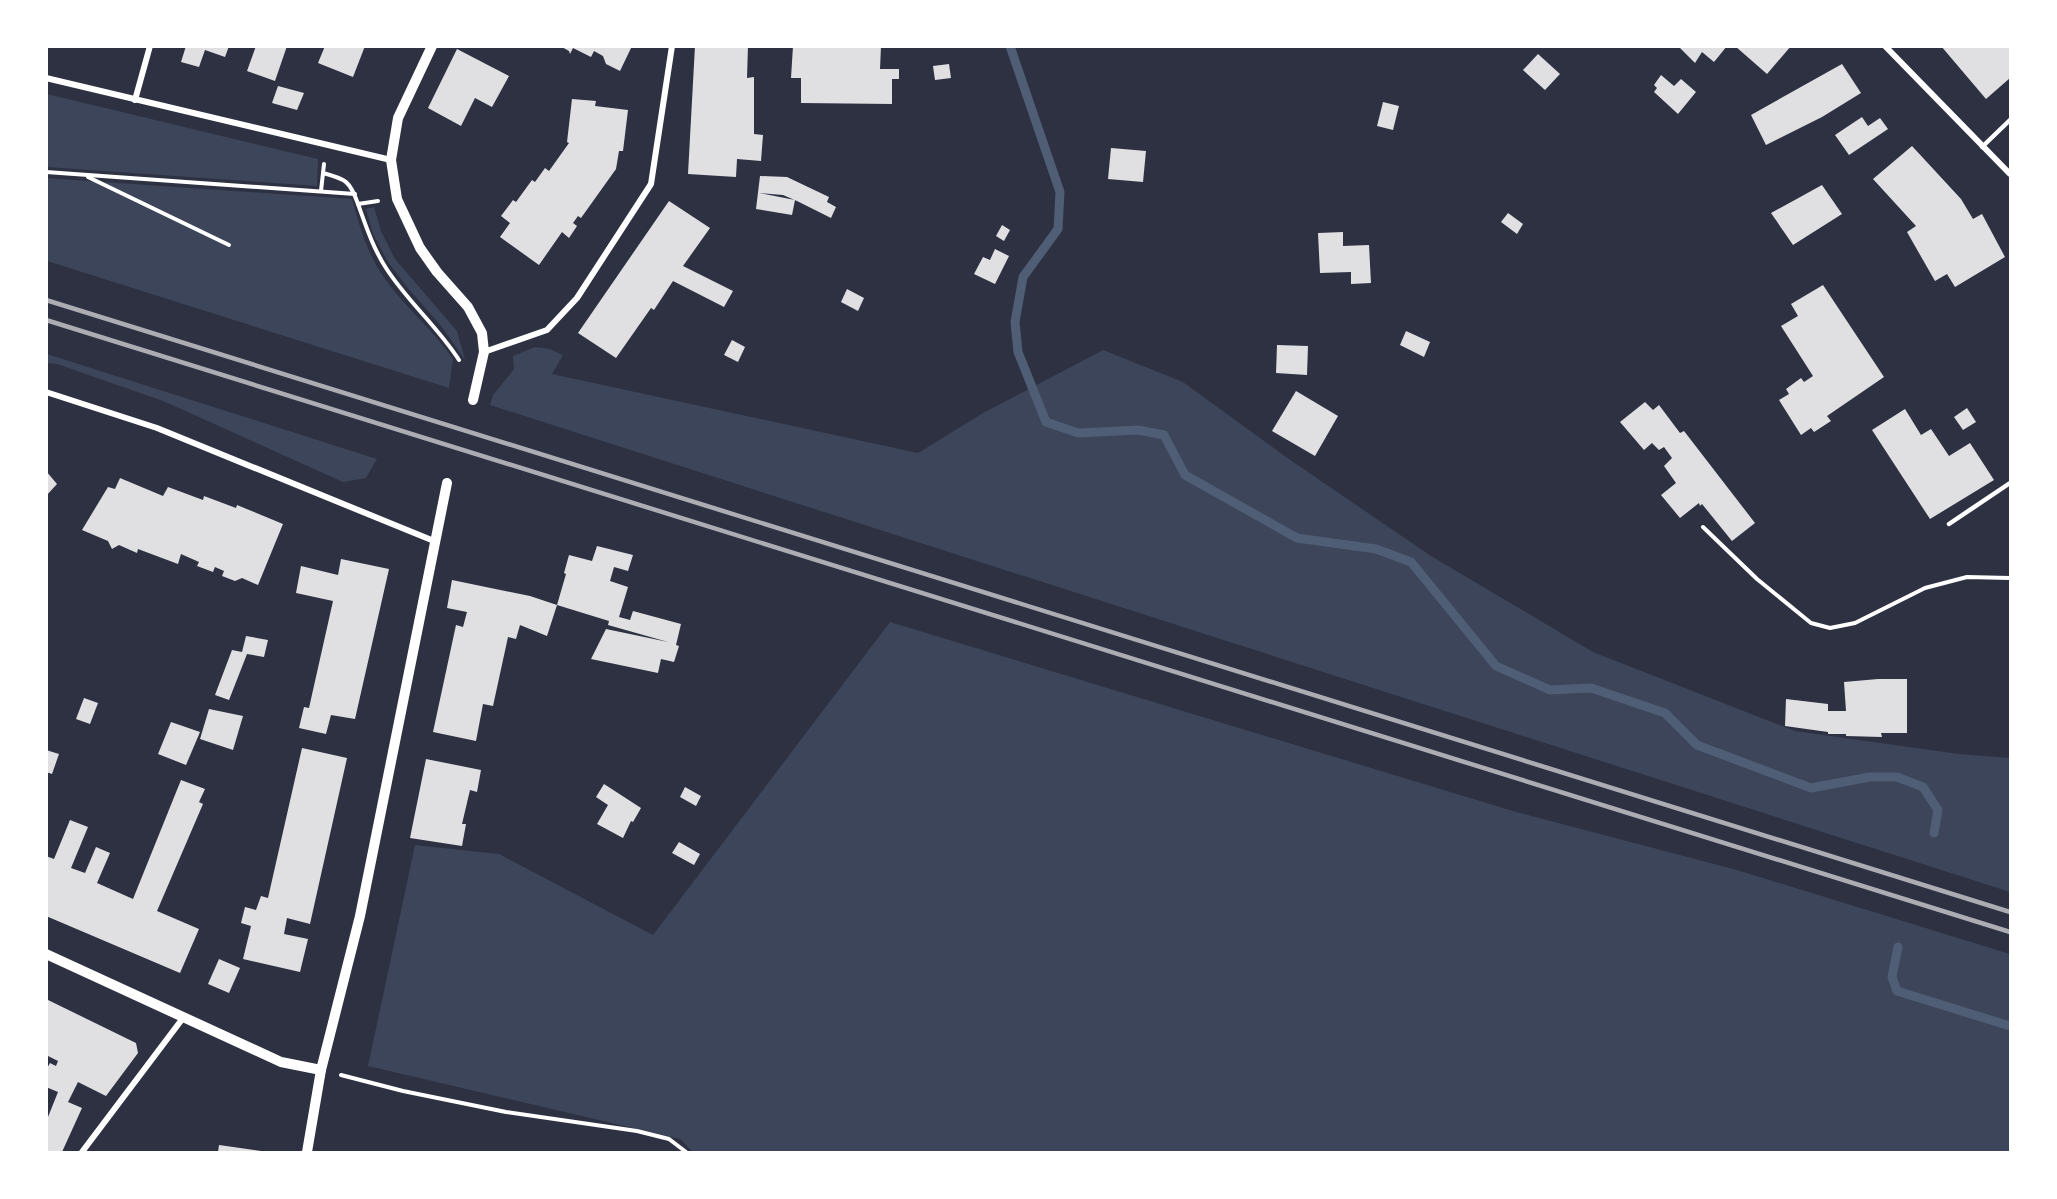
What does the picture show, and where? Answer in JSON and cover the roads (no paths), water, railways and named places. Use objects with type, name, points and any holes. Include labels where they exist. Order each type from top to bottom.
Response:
[{"type":"street","points":[[135,100],[150,46]]},
{"type":"street","points":[[432,46],[398,118],[391,160],[397,199],[420,248],[468,308],[482,333],[484,352],[473,400]]},
{"type":"street","points":[[484,352],[547,330],[577,298],[651,184],[672,46]]},
{"type":"street","points":[[1885,46],[2010,174]]},
{"type":"street","points":[[46,78],[391,160]]},
{"type":"street","points":[[46,393],[157,428],[434,541]]},
{"type":"street","points":[[307,1152],[321,1070],[360,916],[447,483]]},
{"type":"street","points":[[46,954],[281,1062],[321,1070]]},
{"type":"street","points":[[82,1152],[183,1018]]},
{"type":"lane","points":[[1982,147],[2010,120]]},
{"type":"lane","points":[[1948,524],[2010,483]]},
{"type":"waterway","points":[[1010,46],[1060,192],[1058,229],[1023,277],[1015,322],[1018,352],[1046,422],[1078,433],[1138,430],[1164,435],[1185,475],[1297,538],[1376,549],[1411,562],[1496,666],[1550,690],[1591,688],[1665,713],[1697,745],[1811,788],[1870,777],[1897,777],[1923,787],[1938,810],[1934,833]]},
{"type":"waterway","points":[[1898,947],[1892,977],[1897,991],[2010,1026]]},
{"type":"railway","points":[[46,300],[2010,912]]},
{"type":"railway","points":[[46,320],[2010,932]]}]
